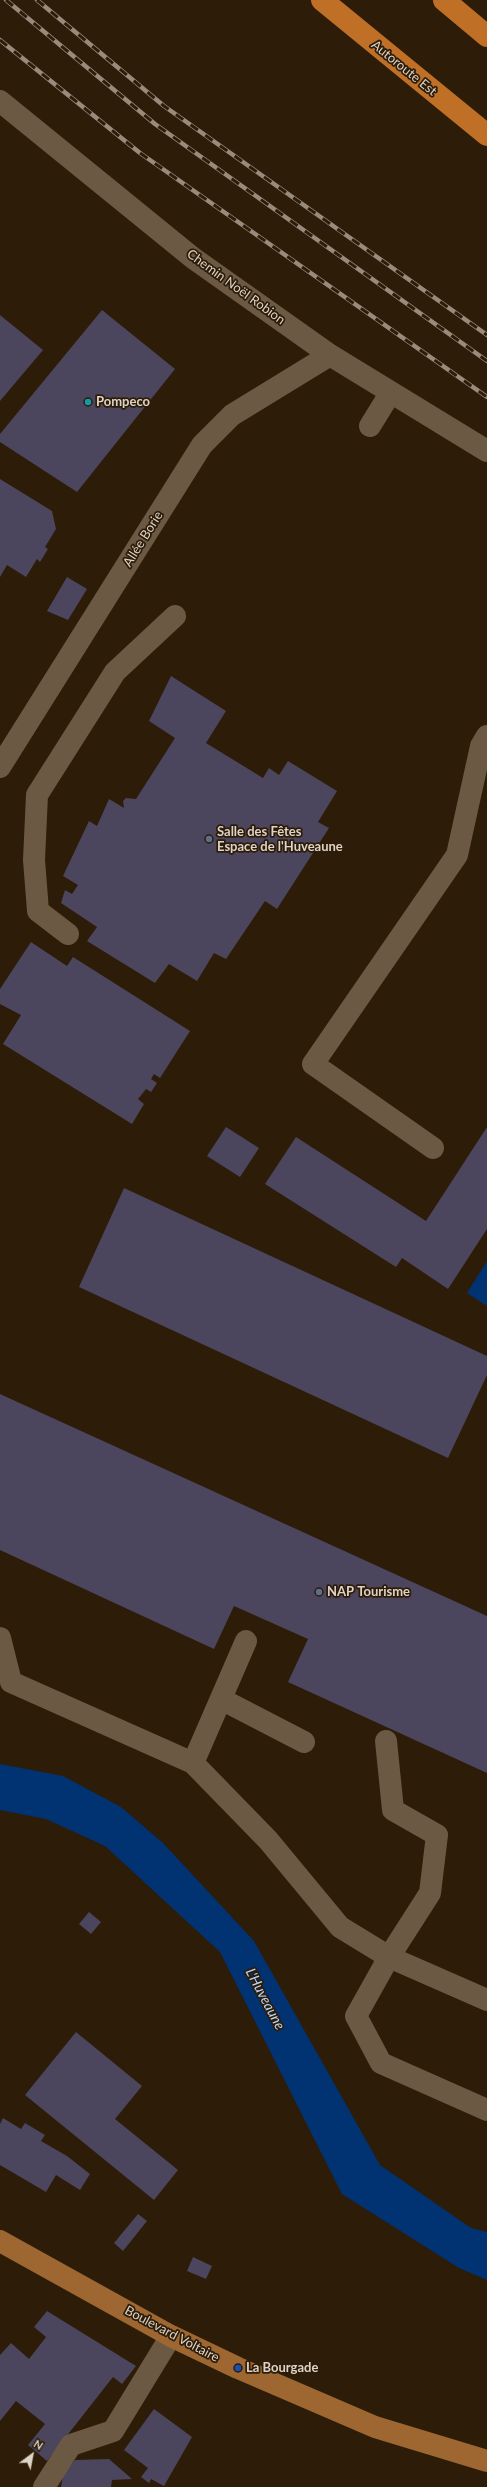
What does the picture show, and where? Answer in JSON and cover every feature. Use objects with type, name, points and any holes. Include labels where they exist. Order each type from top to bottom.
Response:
[{"type":"highway","name":"Autoroute Est","points":[[322,0],[487,135]]},
{"type":"highway","points":[[444,0],[487,36]]},
{"type":"main road","name":"Boulevard Voltaire","points":[[0,2241],[170,2336],[238,2368],[375,2427],[487,2461]]},
{"type":"street","name":"Chemin Noël Robion","points":[[0,101],[193,258],[330,355],[487,451]]},
{"type":"street","name":"Allée Borie","points":[[0,767],[202,445],[232,415],[330,355]]},
{"type":"street","points":[[370,426],[391,392]]},
{"type":"street","points":[[68,934],[38,911],[34,860],[37,795],[115,672],[175,616]]},
{"type":"street","points":[[433,1148],[313,1064],[457,855],[481,746],[487,736]]},
{"type":"street","points":[[0,1638],[11,1682],[193,1763],[268,1840],[340,1926],[389,1957],[487,2000]]},
{"type":"street","points":[[193,1763],[246,1641]]},
{"type":"street","points":[[221,1699],[304,1742]]},
{"type":"street","points":[[386,1741],[393,1810],[437,1835],[430,1893],[389,1957],[356,2016],[381,2064],[487,2110]]},
{"type":"street","points":[[44,2487],[71,2444],[113,2431],[170,2336]]},
{"type":"water","points":[[487,1261],[487,1306],[467,1293]]},
{"type":"water","name":"L'Huveaune","points":[[0,1764],[63,1776],[121,1807],[163,1843],[254,1941],[380,2165],[471,2228],[487,2232],[487,2280],[459,2268],[342,2194],[220,1952],[105,1846],[46,1819],[0,1810]]},
{"type":"building","name":"Pompeco","points":[[102,310],[175,369],[77,492],[0,442],[0,434]]},
{"type":"building","points":[[0,315],[43,350],[0,401]]},
{"type":"building","points":[[0,479],[52,511],[56,529],[45,547],[48,549],[40,562],[37,559],[26,577],[7,565],[0,577]]},
{"type":"building","points":[[67,577],[87,589],[68,620],[47,611]]},
{"type":"building","name":"Salle des Fêtes Espace de l'Huveaune","points":[[171,676],[226,711],[206,743],[263,778],[269,768],[279,775],[288,761],[337,791],[318,822],[329,828],[277,909],[265,901],[226,959],[214,953],[197,981],[169,964],[155,983],[87,941],[97,927],[61,903],[65,890],[72,894],[78,885],[63,876],[89,821],[97,826],[109,799],[124,808],[123,801],[126,798],[136,799],[175,738],[149,721]]},
{"type":"building","points":[[31,942],[67,966],[73,957],[190,1031],[160,1078],[154,1074],[151,1079],[157,1083],[151,1092],[146,1089],[138,1099],[144,1104],[132,1124],[3,1044],[21,1015],[0,1004],[0,989]]},
{"type":"building","points":[[226,1127],[259,1148],[240,1177],[207,1156]]},
{"type":"building","points":[[487,1127],[487,1229],[448,1289],[402,1258],[396,1267],[265,1184],[296,1137],[426,1221]]},
{"type":"building","points":[[124,1188],[487,1356],[487,1375],[448,1458],[79,1287]]},
{"type":"building","name":"NAP Tourisme","points":[[0,1394],[487,1616],[487,1773],[288,1682],[308,1639],[234,1606],[214,1649],[0,1550]]},
{"type":"building","points":[[89,1912],[101,1922],[91,1934],[79,1924]]},
{"type":"building","points":[[76,2032],[142,2086],[115,2119],[178,2170],[154,2200],[25,2095]]},
{"type":"building","points":[[3,2118],[21,2129],[25,2123],[45,2135],[41,2141],[67,2156],[90,2174],[80,2190],[56,2175],[46,2192],[0,2165],[0,2124]]},
{"type":"building","points":[[138,2214],[147,2221],[123,2251],[114,2243]]},
{"type":"building","points":[[193,2257],[212,2266],[206,2279],[187,2271]]},
{"type":"building","points":[[47,2311],[136,2366],[122,2384],[113,2377],[47,2461],[28,2445],[45,2424],[16,2401],[0,2421],[0,2355],[11,2343],[29,2359],[46,2337],[34,2327]]},
{"type":"building","points":[[154,2409],[192,2437],[164,2486],[151,2479],[149,2483],[141,2477],[148,2468],[124,2450]]},
{"type":"building","points":[[109,2459],[132,2479],[112,2480],[111,2487],[61,2487],[63,2475],[75,2460]]},
{"type":"railway","points":[[6,0],[155,124],[487,361]]},
{"type":"railway","points":[[37,0],[164,106],[487,335]]},
{"type":"railway","points":[[0,40],[140,153],[487,397]]},
{"type":"place","name":"Pompeco","points":[[88,402]]},
{"type":"place","name":"Salle des Fêtes Espace de l'Huveaune","points":[[209,839]]},
{"type":"place","name":"NAP Tourisme","points":[[319,1592]]},
{"type":"place","name":"La Bourgade","points":[[238,2368]]}]
